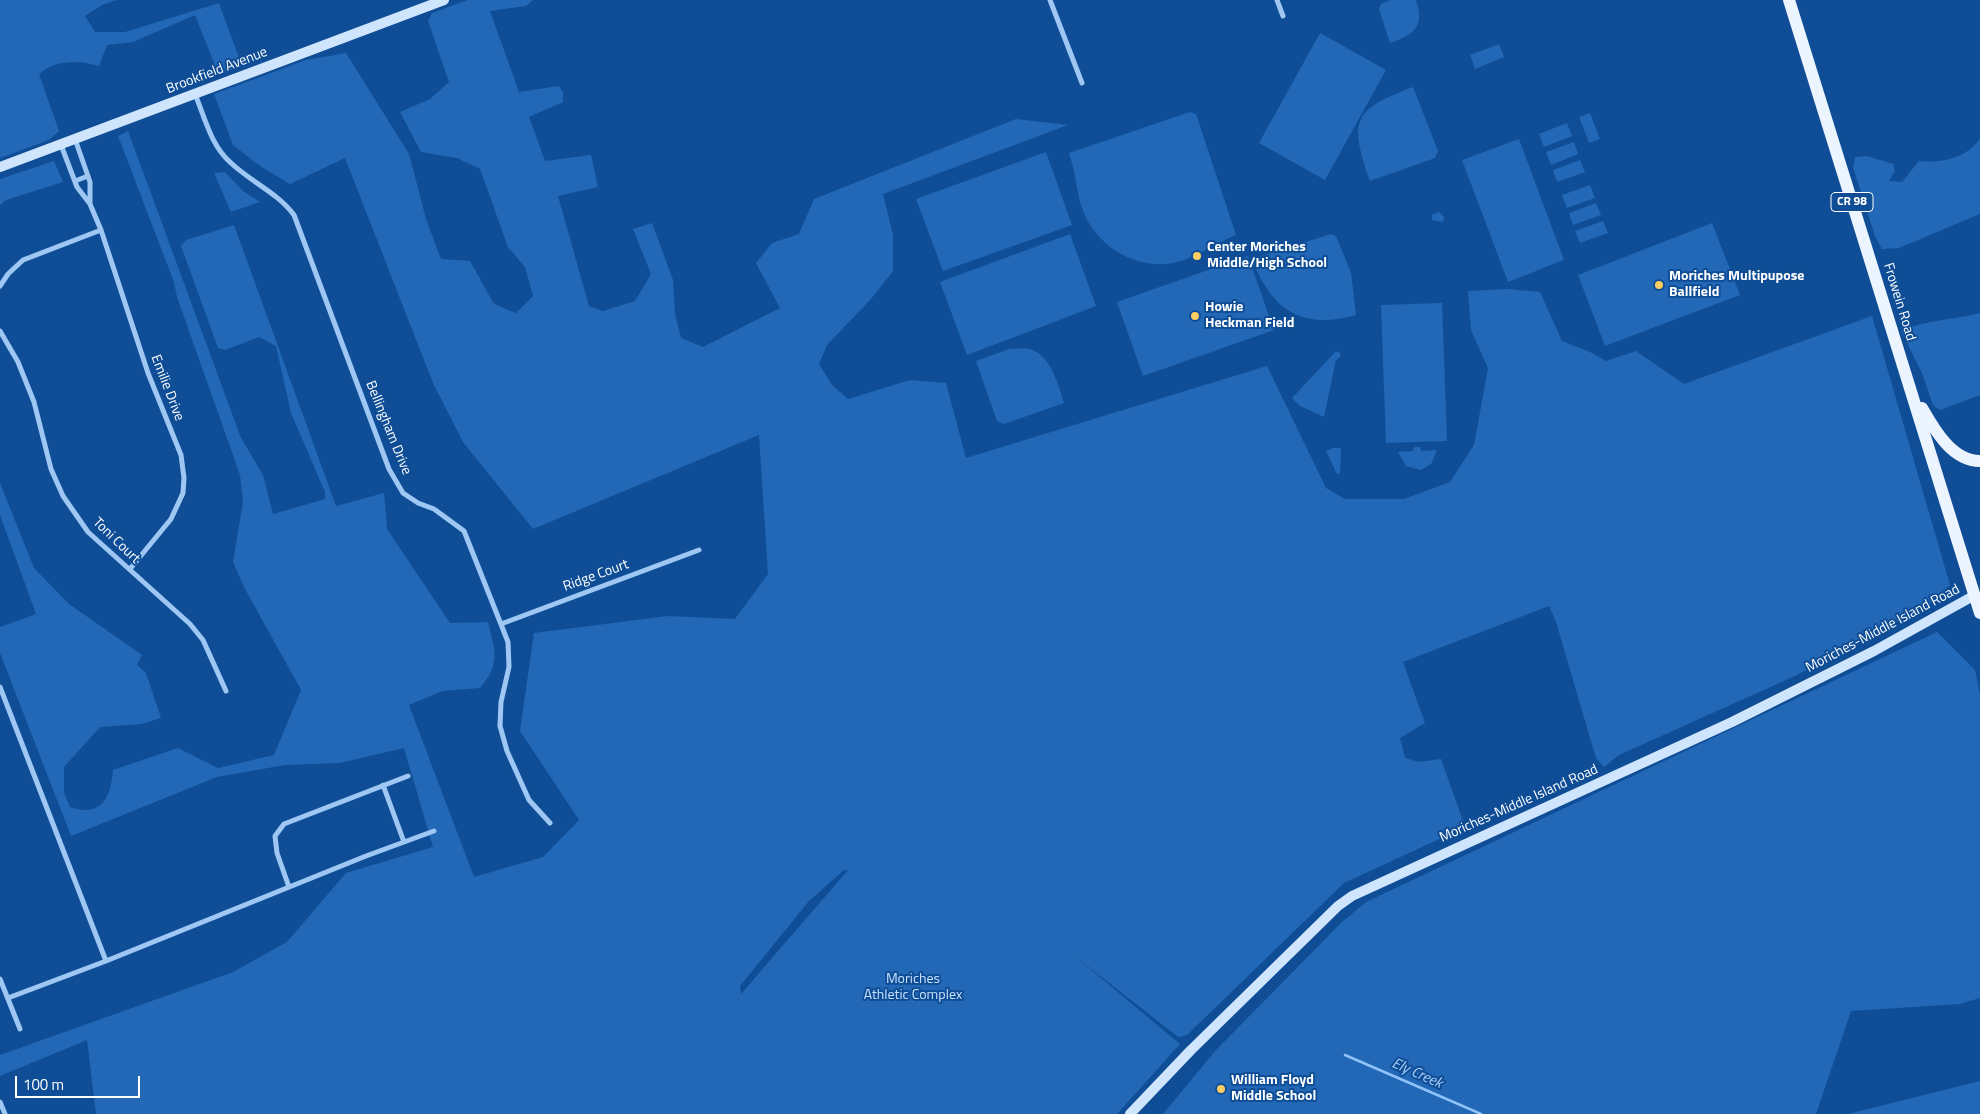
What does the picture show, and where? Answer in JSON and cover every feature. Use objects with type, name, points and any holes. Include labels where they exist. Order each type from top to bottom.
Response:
[{"type":"main road","name":"Brookfield Avenue","points":[[0,167],[444,0]]},
{"type":"main road","name":"Frowein Road","points":[[1789,0],[1911,391],[1978,593],[1980,613]]},
{"type":"main road","points":[[1911,391],[1942,439],[1963,456],[1980,461]]},
{"type":"main road","name":"Moriches-Middle Island Road","points":[[1130,1114],[1191,1050],[1334,910],[1352,896],[1732,722],[1874,652],[1978,593]]},
{"type":"street","points":[[1050,0],[1082,83]]},
{"type":"street","points":[[1277,0],[1283,16]]},
{"type":"street","name":"Bellingham Drive","points":[[195,94],[216,145],[229,162],[254,182],[285,202],[294,215],[389,469],[403,493],[418,503],[434,509],[464,532],[508,642],[509,667],[501,702],[500,726],[507,751],[529,800],[550,823]]},
{"type":"street","name":"Emilie Drive","points":[[75,139],[88,176],[90,204]]},
{"type":"street","name":"Emilie Drive","points":[[61,145],[75,181],[90,204],[101,230],[148,373],[180,455],[184,478],[182,492],[171,519],[130,569]]},
{"type":"street","points":[[75,181],[88,176]]},
{"type":"street","points":[[0,286],[8,274],[23,260],[101,230]]},
{"type":"street","name":"Toni Court","points":[[0,331],[18,362],[34,402],[51,469],[63,496],[88,532],[190,624],[203,640],[226,691]]},
{"type":"street","name":"Ridge Court","points":[[501,624],[699,550]]},
{"type":"street","points":[[0,687],[106,961]]},
{"type":"street","points":[[289,887],[277,853],[275,836],[284,824],[408,776]]},
{"type":"street","points":[[383,785],[404,842]]},
{"type":"street","points":[[8,998],[237,910],[289,887],[434,831]]},
{"type":"street","points":[[0,979],[20,1029]]},
{"type":"street","points":[[0,1102],[5,1114]]},
{"type":"green space","points":[[0,0],[117,0],[102,5],[85,16],[95,32],[125,32],[219,3],[242,66],[224,73],[216,68],[195,15],[133,42],[107,45],[99,66],[76,62],[60,63],[39,74],[59,131],[49,140],[0,158]]},
{"type":"green space","name":"Moriches Athletic Complex","points":[[468,0],[533,0],[526,6],[490,11],[519,92],[559,86],[563,93],[563,102],[529,117],[545,161],[591,155],[598,187],[558,196],[589,306],[603,311],[635,301],[651,274],[633,229],[652,223],[673,280],[675,314],[681,338],[703,347],[780,308],[756,263],[772,243],[799,234],[814,199],[1016,119],[1068,125],[883,194],[893,235],[893,271],[871,299],[827,345],[819,364],[832,385],[848,399],[910,380],[946,383],[966,458],[1267,366],[1326,488],[1345,499],[1404,499],[1450,482],[1474,445],[1488,368],[1471,330],[1468,291],[1507,289],[1540,292],[1562,341],[1590,352],[1606,361],[1636,351],[1684,384],[1872,316],[1950,585],[1930,604],[1795,676],[1619,755],[1604,767],[1596,758],[1556,622],[1549,606],[1403,662],[1425,723],[1400,738],[1405,758],[1418,762],[1441,759],[1463,821],[1459,830],[1344,883],[1187,1035],[1178,1037],[1076,957],[1180,1044],[1117,1114],[96,1114],[87,1040],[0,1076],[0,1055],[233,972],[287,942],[346,873],[433,847],[404,748],[340,763],[285,765],[217,777],[71,836],[0,653],[0,627],[36,614],[0,515],[0,483],[34,568],[69,604],[142,655],[137,665],[146,673],[161,718],[142,724],[100,727],[64,767],[64,793],[70,807],[81,810],[97,808],[107,797],[113,770],[178,748],[218,768],[274,755],[301,690],[244,587],[233,562],[243,502],[240,475],[177,297],[174,282],[118,136],[128,131],[241,438],[263,475],[273,514],[325,499],[325,492],[291,413],[276,346],[259,337],[225,350],[218,348],[181,246],[186,240],[234,225],[336,506],[384,493],[387,529],[450,623],[488,622],[493,641],[494,664],[487,679],[480,688],[442,691],[409,705],[474,877],[543,857],[579,820],[520,731],[534,633],[668,616],[735,619],[768,574],[759,435],[533,529],[463,442],[433,383],[345,158],[290,184],[260,166],[233,145],[214,94],[306,60],[346,53],[409,154],[426,219],[441,259],[470,261],[494,304],[516,313],[533,296],[525,267],[508,247],[480,169],[457,158],[421,152],[400,112],[430,99],[449,82],[428,21],[432,13]],"holes":[[[844,870],[848,870],[741,994],[740,986],[809,901]]]},
{"type":"green space","points":[[1391,0],[1416,0],[1419,17],[1416,28],[1412,33],[1390,43],[1379,9],[1381,4]]},
{"type":"green space","points":[[1320,33],[1386,70],[1325,180],[1259,143]]},
{"type":"green space","points":[[1499,44],[1504,57],[1475,69],[1470,55]]},
{"type":"green space","points":[[1413,87],[1438,151],[1435,158],[1370,181],[1359,144],[1358,131],[1361,120],[1367,111],[1378,103]]},
{"type":"green space","points":[[1190,112],[1196,114],[1236,235],[1175,263],[1152,264],[1125,256],[1103,240],[1086,218],[1079,199],[1069,153]]},
{"type":"green space","points":[[1590,113],[1600,139],[1589,143],[1579,117]]},
{"type":"green space","points":[[1567,123],[1572,136],[1544,147],[1539,134]]},
{"type":"green space","points":[[1519,139],[1564,260],[1508,282],[1462,160]]},
{"type":"green space","points":[[1980,139],[1980,214],[1899,248],[1882,249],[1875,236],[1853,167],[1855,157],[1867,156],[1893,164],[1895,171],[1889,181],[1902,182],[1919,161],[1936,161],[1952,158],[1967,151]]},
{"type":"green space","points":[[1574,142],[1578,154],[1551,165],[1546,152]]},
{"type":"green space","points":[[1046,152],[1072,225],[943,271],[916,199]]},
{"type":"green space","points":[[1580,160],[1585,172],[1557,182],[1553,170]]},
{"type":"green space","points":[[54,161],[63,182],[6,200],[0,205],[0,179]]},
{"type":"green space","points":[[225,172],[243,191],[260,202],[231,212],[214,173]]},
{"type":"green space","points":[[1590,185],[1595,198],[1567,208],[1562,195]]},
{"type":"green space","points":[[1596,203],[1601,215],[1573,225],[1569,213]]},
{"type":"green space","points":[[1439,212],[1444,217],[1443,222],[1432,220],[1432,215]]},
{"type":"green space","points":[[1603,221],[1608,233],[1580,243],[1575,231]]},
{"type":"green space","name":"Moriches Multipupose Ballfield","points":[[1712,223],[1740,295],[1605,346],[1578,275]]},
{"type":"green space","points":[[1070,234],[1096,306],[967,355],[940,282]]},
{"type":"green space","points":[[1331,234],[1336,236],[1351,273],[1356,315],[1320,320],[1305,318],[1279,304],[1260,277],[1252,259]]},
{"type":"green space","name":"Howie Heckman Field","points":[[1248,256],[1274,330],[1143,376],[1117,302]]},
{"type":"green space","points":[[1442,303],[1447,441],[1386,443],[1381,305]]},
{"type":"green space","points":[[1980,313],[1980,395],[1940,410],[1933,405],[1922,373],[1901,331],[1930,322]]},
{"type":"green space","points":[[1009,349],[1029,349],[1043,357],[1056,379],[1064,403],[1004,424],[997,421],[976,361]]},
{"type":"green space","points":[[1336,351],[1340,353],[1340,357],[1336,360],[1324,417],[1300,406],[1292,398]]},
{"type":"green space","points":[[1414,447],[1420,447],[1421,451],[1437,450],[1431,464],[1421,470],[1406,466],[1398,452],[1413,451]]},
{"type":"green space","points":[[1333,448],[1341,448],[1340,473],[1337,474],[1326,451]]},
{"type":"green space","points":[[1937,632],[1975,670],[1980,695],[1980,998],[1960,1004],[1851,1011],[1816,1114],[1163,1114],[1215,1051],[1342,922],[1366,902]]},
{"type":"green space","points":[[1980,1081],[1980,1114],[1848,1114]]},
{"type":"waterway","name":"Ely Creek","points":[[1345,1055],[1481,1114]]},
{"type":"place","name":"Center Moriches Middle/High School","points":[[1197,256]]},
{"type":"place","name":"Moriches Multipupose Ballfield","points":[[1659,285]]},
{"type":"place","name":"Howie Heckman Field","points":[[1195,316]]},
{"type":"place","name":"William Floyd Middle School","points":[[1221,1089]]}]
